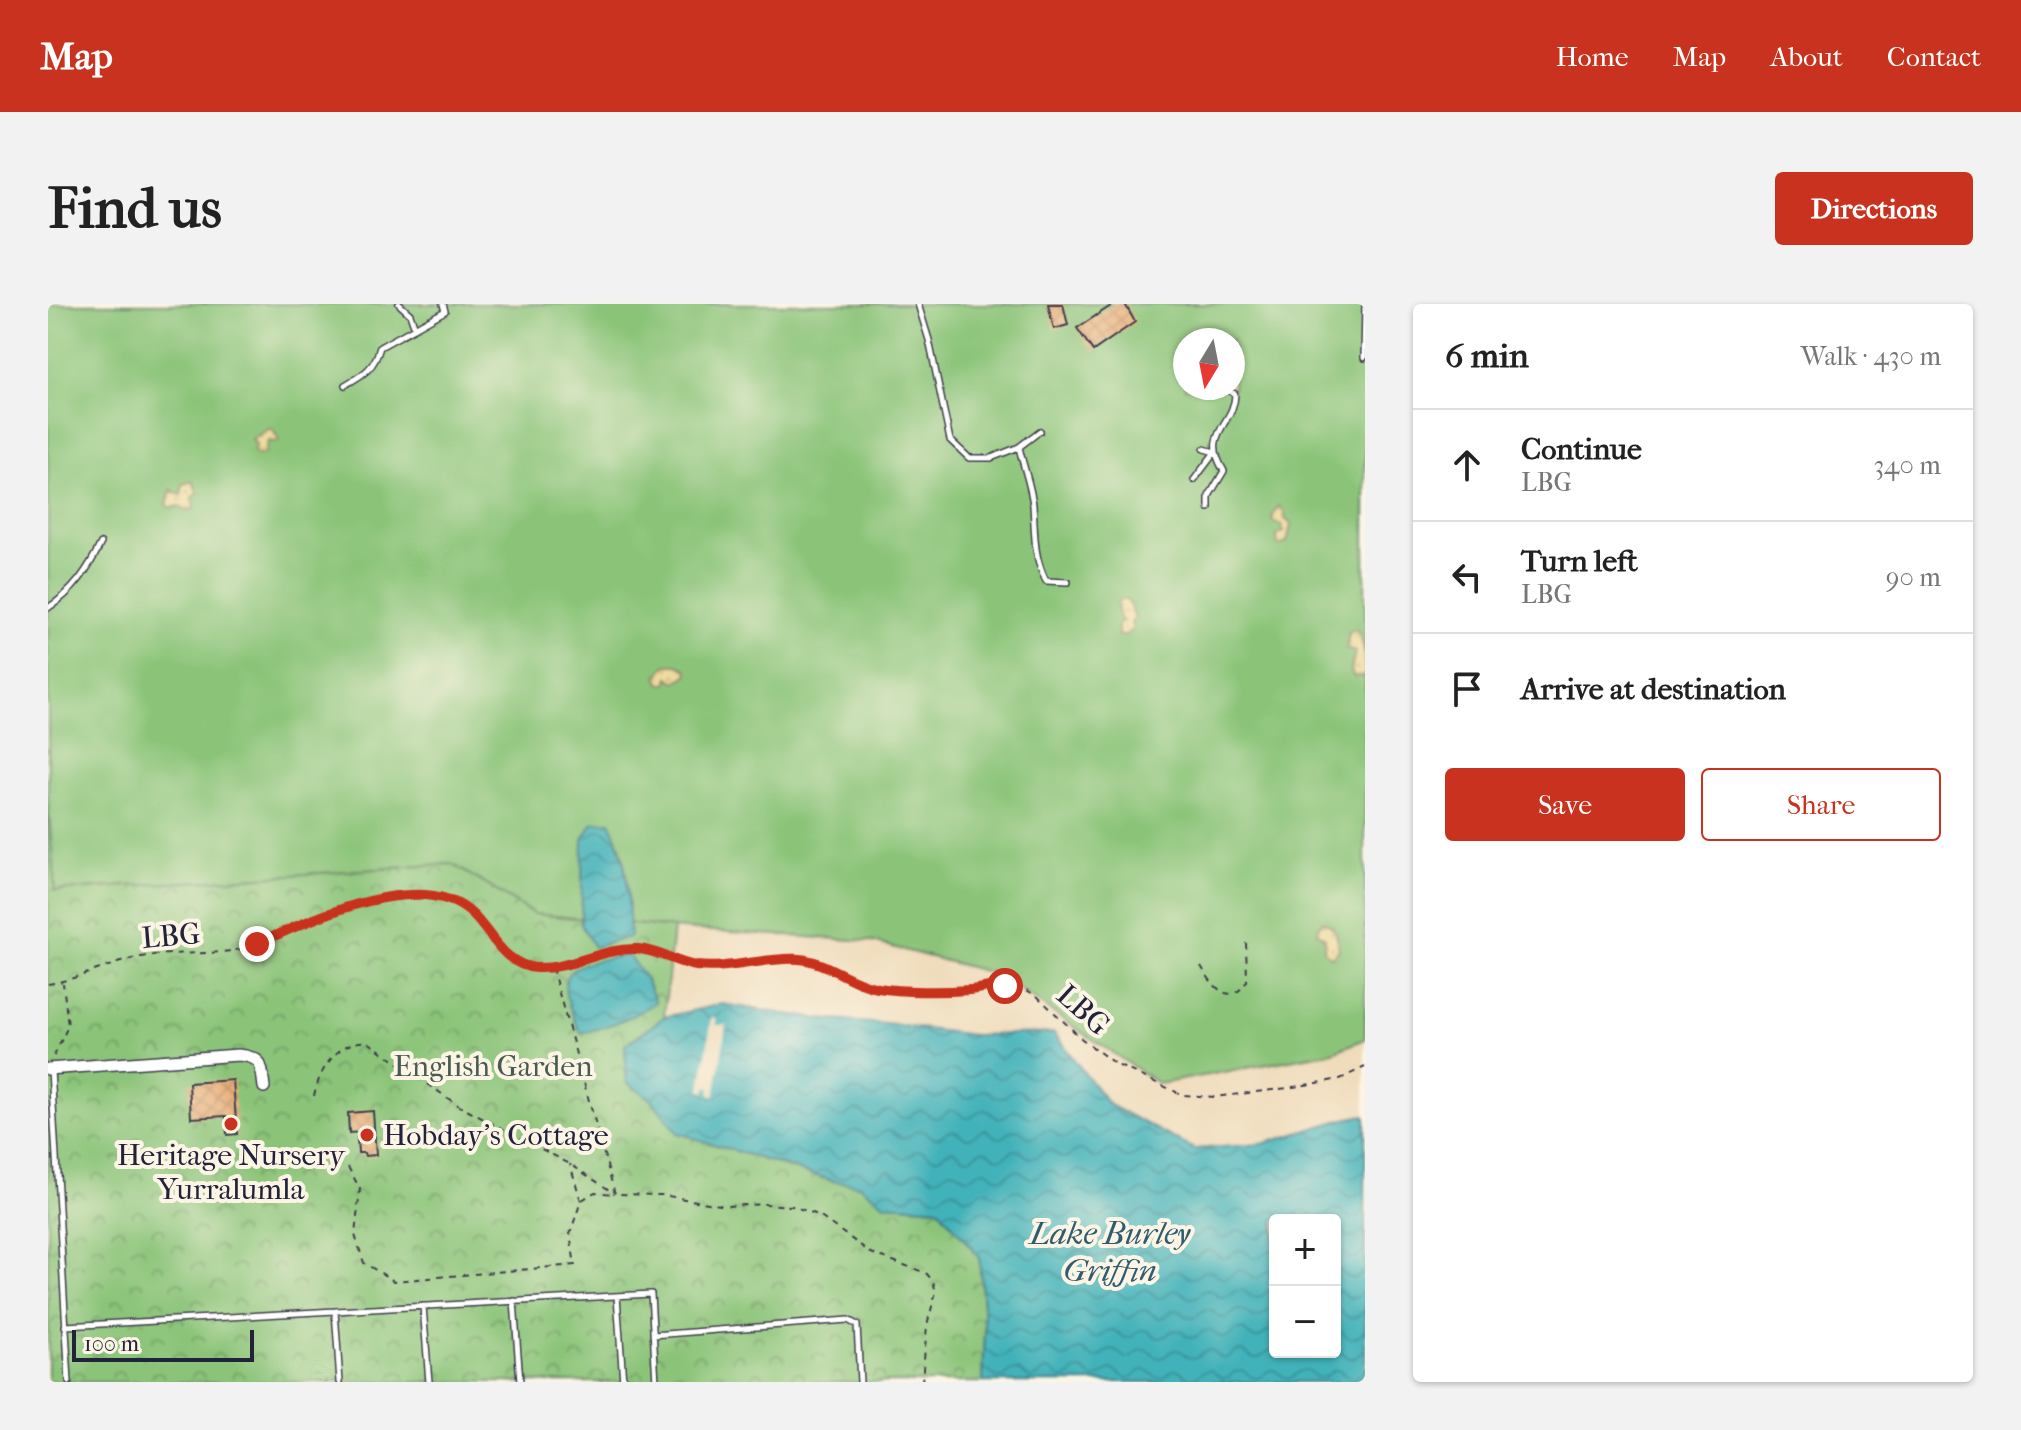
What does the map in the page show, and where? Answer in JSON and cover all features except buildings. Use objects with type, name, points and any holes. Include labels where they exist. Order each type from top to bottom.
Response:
[{"type":"street","points":[[49,1069],[253,1056],[261,1064],[264,1087]]},
{"type":"lane","points":[[399,304],[410,314],[415,328]]},
{"type":"lane","points":[[345,385],[370,371],[376,363],[380,347],[445,311],[443,304]]},
{"type":"lane","points":[[918,304],[929,340],[950,440],[969,458],[991,458],[1019,447],[1040,431]]},
{"type":"lane","points":[[1364,358],[1365,304]]},
{"type":"lane","points":[[1194,480],[1215,452],[1218,435],[1235,400]]},
{"type":"lane","points":[[1019,447],[1033,503],[1032,534],[1040,568],[1046,581],[1068,582]]},
{"type":"lane","points":[[1204,449],[1215,452],[1224,471],[1209,496],[1209,508]]},
{"type":"lane","points":[[48,608],[66,596],[89,569],[101,543]]},
{"type":"lane","points":[[49,1069],[69,1382]]},
{"type":"lane","points":[[65,1326],[651,1294],[656,1382]]},
{"type":"lane","points":[[617,1296],[623,1382]]},
{"type":"lane","points":[[514,1301],[520,1382]]},
{"type":"lane","points":[[423,1306],[429,1382]]},
{"type":"lane","points":[[335,1311],[340,1382]]},
{"type":"lane","points":[[653,1335],[848,1320],[857,1325],[860,1382]]},
{"type":"path","name":"LBG","points":[[48,984],[141,957],[231,951],[257,944],[310,919],[357,903],[419,894],[443,896],[465,908],[503,952],[518,963],[536,968],[625,949],[640,949],[707,967],[801,959],[831,969],[853,982],[882,989],[970,990],[993,985],[1018,986],[1036,995],[1082,1039],[1115,1064],[1183,1095],[1215,1097],[1288,1088],[1340,1079],[1365,1067]]},
{"type":"path","points":[[1201,966],[1218,990],[1239,990],[1247,981],[1246,942]]},
{"type":"path","points":[[551,967],[615,1194]]},
{"type":"path","points":[[49,1069],[68,1026],[63,982]]},
{"type":"path","points":[[314,1096],[317,1081],[329,1060],[352,1043],[368,1042],[459,1106],[570,1164],[615,1194]]},
{"type":"path","points":[[348,1167],[360,1189],[355,1235],[364,1263],[394,1281],[575,1265],[570,1234],[581,1201],[570,1164]]},
{"type":"path","points":[[581,1201],[595,1192],[662,1195],[725,1206],[792,1206],[818,1215],[871,1253],[888,1262],[926,1273],[933,1281],[936,1292],[927,1325],[922,1382]]},
{"type":"green space","points":[[48,304],[1365,304],[1365,1039],[1333,1052],[1159,1084],[996,974],[869,941],[682,929],[534,914],[452,864],[54,891],[48,801]]},
{"type":"green space","name":"English Garden","points":[[48,801],[55,891],[452,864],[534,914],[673,928],[664,1017],[625,1045],[627,1082],[653,1101],[677,1133],[833,1181],[859,1185],[885,1204],[938,1208],[979,1257],[985,1331],[983,1382],[48,1382]]},
{"type":"sand","points":[[272,429],[278,442],[268,441],[264,454],[257,455],[252,439]]},
{"type":"sand","points":[[193,481],[198,494],[192,497],[194,509],[186,511],[179,506],[172,508],[167,505],[171,490],[181,495],[183,484]]},
{"type":"sand","points":[[1279,506],[1291,524],[1287,543],[1278,546],[1277,536],[1282,532],[1282,526],[1272,521]]},
{"type":"sand","points":[[1127,600],[1135,617],[1131,624],[1133,629],[1124,636],[1118,636],[1118,624],[1123,622],[1119,618],[1117,603]]},
{"type":"sand","points":[[1356,630],[1363,645],[1365,677],[1353,676],[1351,670],[1355,652],[1346,649],[1349,633]]},
{"type":"sand","points":[[666,665],[678,665],[687,669],[688,674],[676,682],[669,677],[667,684],[661,684],[657,677]]},
{"type":"sand","points":[[1323,921],[1334,929],[1337,936],[1339,950],[1332,957],[1324,951],[1325,938],[1317,932]]},
{"type":"water","points":[[610,822],[624,864],[630,937],[594,947],[581,925],[583,839],[593,823]]},
{"type":"water","points":[[628,955],[645,978],[656,1002],[620,1021],[581,1033],[566,995],[565,983],[569,974],[589,962]]},
{"type":"water","name":"Lake Burley Griffin","points":[[722,1004],[819,1019],[974,1035],[1054,1033],[1108,1104],[1194,1149],[1262,1144],[1365,1115],[1365,1382],[983,1382],[985,1331],[979,1257],[938,1208],[885,1204],[859,1185],[833,1181],[677,1133],[653,1101],[627,1082],[625,1045],[664,1017]]},
{"type":"pier","points":[[712,1017],[716,1018],[716,1025],[726,1025],[715,1096],[710,1095],[711,1087],[706,1087],[705,1092],[701,1090]]},
{"type":"place","name":"Heritage Nursery Yurralumla","points":[[231,1124]]},
{"type":"place","name":"Hobday’s Cottage","points":[[367,1135]]},
{"type":"route","points":[[257,944],[310,919],[357,903],[419,894],[443,896],[454,901],[475,916],[510,958],[536,968],[625,949],[640,949],[707,967],[801,959],[831,969],[853,982],[882,989],[970,990],[1005,986]]}]
